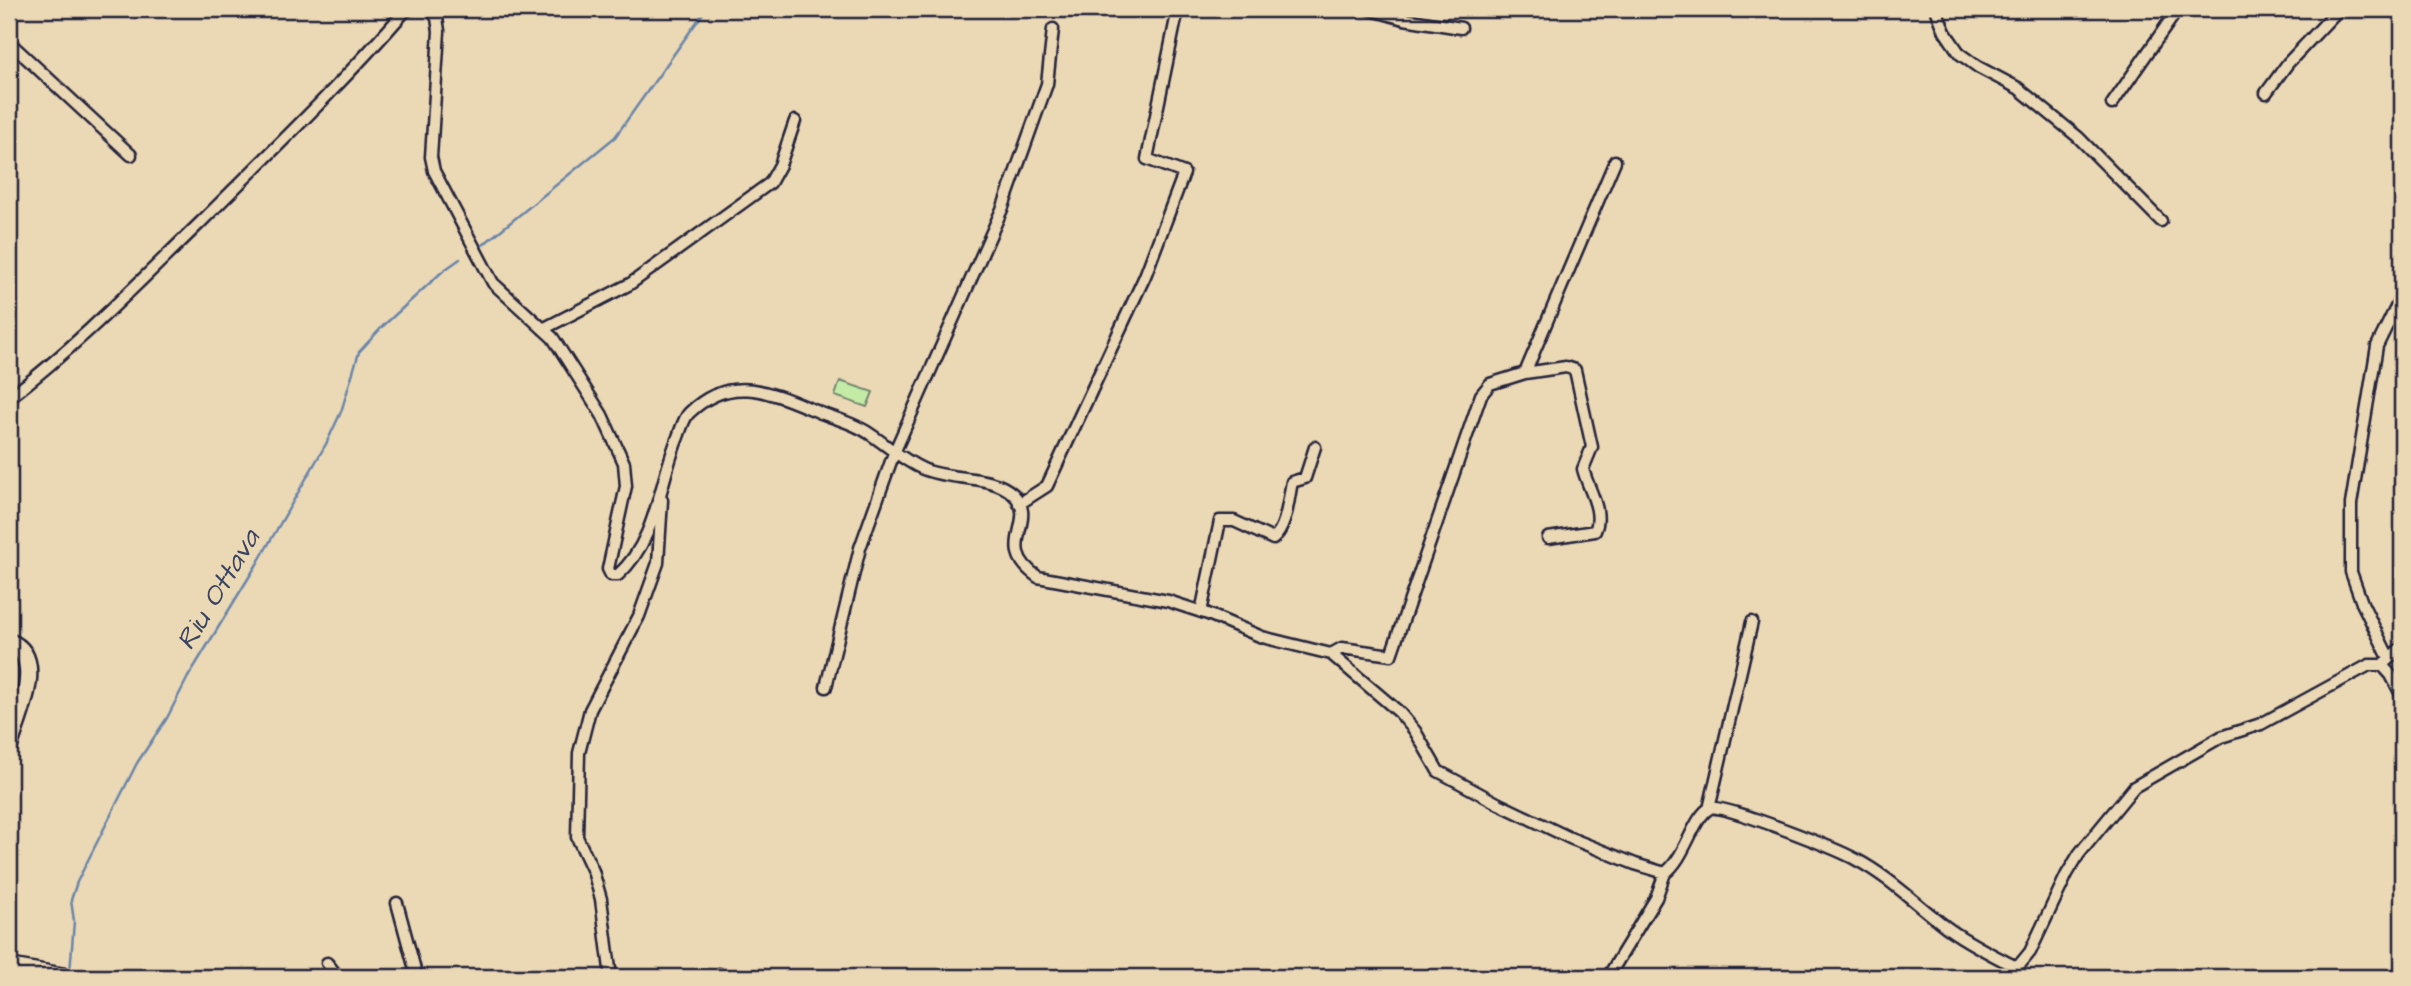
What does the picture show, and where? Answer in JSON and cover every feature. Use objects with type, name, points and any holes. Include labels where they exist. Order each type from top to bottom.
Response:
[{"type":"main road","points":[[9,642],[15,644],[24,654],[29,666],[28,682],[9,746]]},
{"type":"main road","points":[[9,967],[65,977]]},
{"type":"street","points":[[9,398],[82,339],[276,147],[405,11],[410,9]]},
{"type":"street","points":[[429,9],[437,18],[439,30],[431,157],[434,171],[493,282],[552,338],[602,415],[624,463],[626,486],[608,569],[611,575],[618,575],[630,565],[644,540],[662,492],[670,456],[688,414],[720,392],[750,388],[782,397],[868,432],[894,453],[921,468],[942,476],[1000,484],[1015,496],[1023,514],[1016,550],[1022,566],[1038,577],[1168,601],[1262,637],[1331,654],[1399,712],[1415,731],[1438,771],[1570,838],[1665,873]]},
{"type":"street","points":[[1019,504],[1047,486],[1053,475],[1145,276],[1184,173],[1147,159],[1178,9]]},
{"type":"street","points":[[1368,9],[1404,19],[1461,28]]},
{"type":"street","points":[[1936,9],[1945,32],[1960,54],[1978,67],[2018,88],[2077,137],[2161,221]]},
{"type":"street","points":[[2112,104],[2178,9]]},
{"type":"street","points":[[2266,93],[2287,63],[2339,9]]},
{"type":"street","points":[[826,687],[859,551],[894,453],[1003,207],[1047,84],[1052,29]]},
{"type":"street","points":[[9,42],[131,155]]},
{"type":"street","points":[[543,329],[630,284],[762,189],[780,165],[794,121]]},
{"type":"street","points":[[1525,373],[1615,161]]},
{"type":"street","points":[[2402,295],[2377,346],[2351,503],[2351,572],[2385,662],[2402,696]]},
{"type":"street","points":[[1331,654],[1342,648],[1391,654],[1481,395],[1490,384],[1525,373],[1566,367],[1575,370],[1592,447],[1583,469],[1596,505],[1598,523],[1595,531],[1548,538]]},
{"type":"street","points":[[1201,612],[1220,521],[1234,521],[1273,539],[1279,534],[1292,482],[1305,478],[1315,447]]},
{"type":"street","points":[[611,977],[601,899],[593,871],[577,837],[579,752],[590,710],[639,616],[658,563],[662,492]]},
{"type":"street","points":[[1608,977],[1656,898],[1665,873],[1674,867],[1709,808],[1752,622]]},
{"type":"street","points":[[2015,977],[2079,854],[2134,787],[2221,737],[2261,724],[2369,665],[2385,662],[2402,647]]},
{"type":"street","points":[[1709,808],[1718,807],[1742,814],[1855,859],[1948,928],[2014,965],[2021,963]]},
{"type":"street","points":[[397,903],[417,977]]},
{"type":"street","points":[[327,963],[338,977]]},
{"type":"street","points":[[714,977],[719,974],[724,977]]},
{"type":"green space","points":[[840,381],[873,392],[867,407],[835,396]]},
{"type":"waterway","name":"Riu Ottava","points":[[479,248],[615,137],[706,9]]},
{"type":"waterway","name":"Riu Ottava","points":[[70,973],[74,921],[71,900],[77,882],[137,763],[167,718],[188,677],[326,444],[341,412],[359,352],[383,326],[443,271],[460,259]]}]
